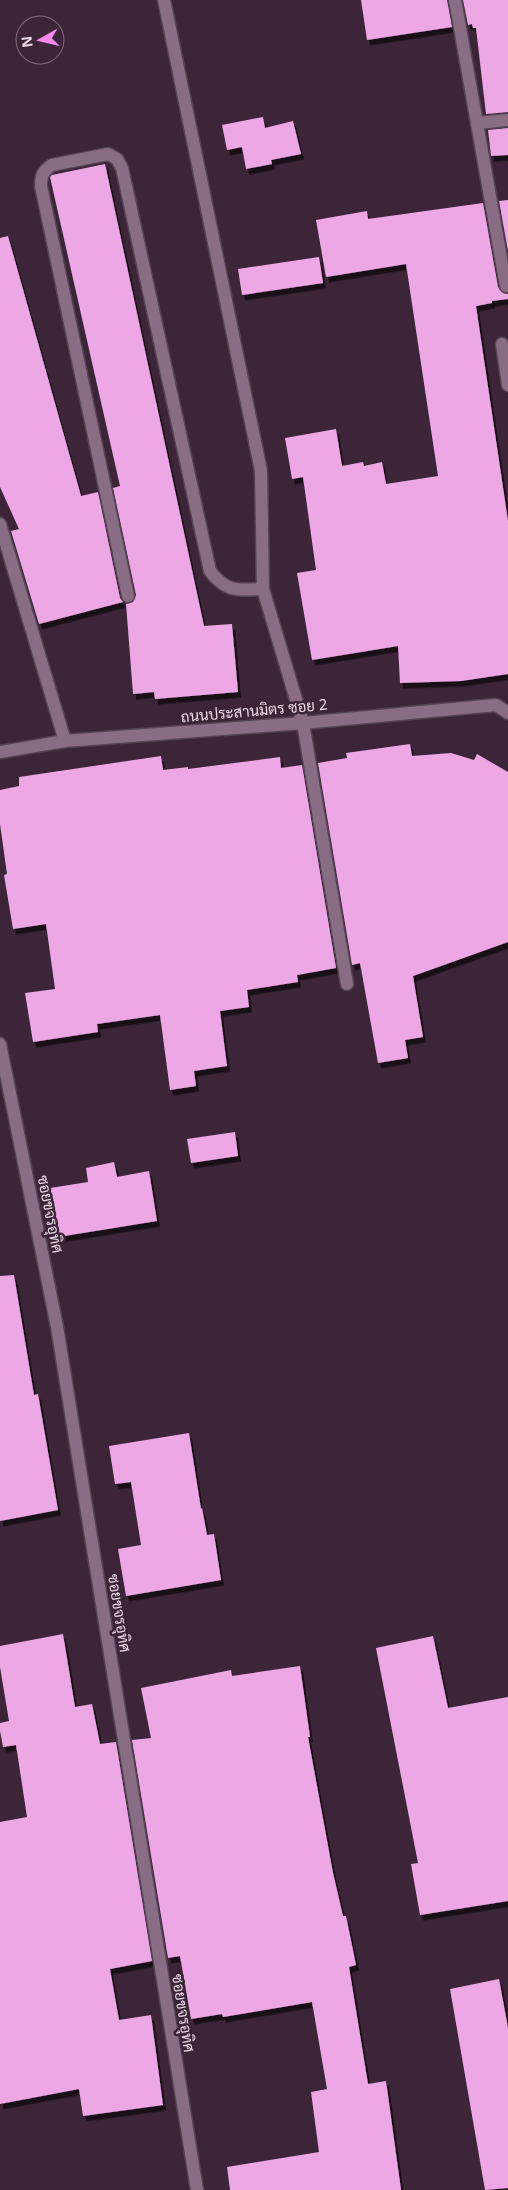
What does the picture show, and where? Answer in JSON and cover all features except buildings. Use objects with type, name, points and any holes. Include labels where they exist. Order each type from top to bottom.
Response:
[{"type":"street","points":[[164,0],[261,471],[263,589],[303,723],[347,984]]},
{"type":"street","points":[[455,0],[506,286]]},
{"type":"street","points":[[477,123],[508,120]]},
{"type":"street","points":[[128,596],[41,186],[41,176],[45,169],[52,165],[108,154],[117,159],[122,168],[210,571],[222,584],[236,590],[263,589]]},
{"type":"street","points":[[502,344],[508,385]]},
{"type":"street","points":[[0,524],[65,741]]},
{"type":"street","name":"ถนนประสานมิตร ซอย 2","points":[[0,752],[65,741],[303,723],[502,704],[508,713]]},
{"type":"street","name":"ซอยขจรอุทิศ","points":[[0,1044],[56,1327],[197,2190]]}]
